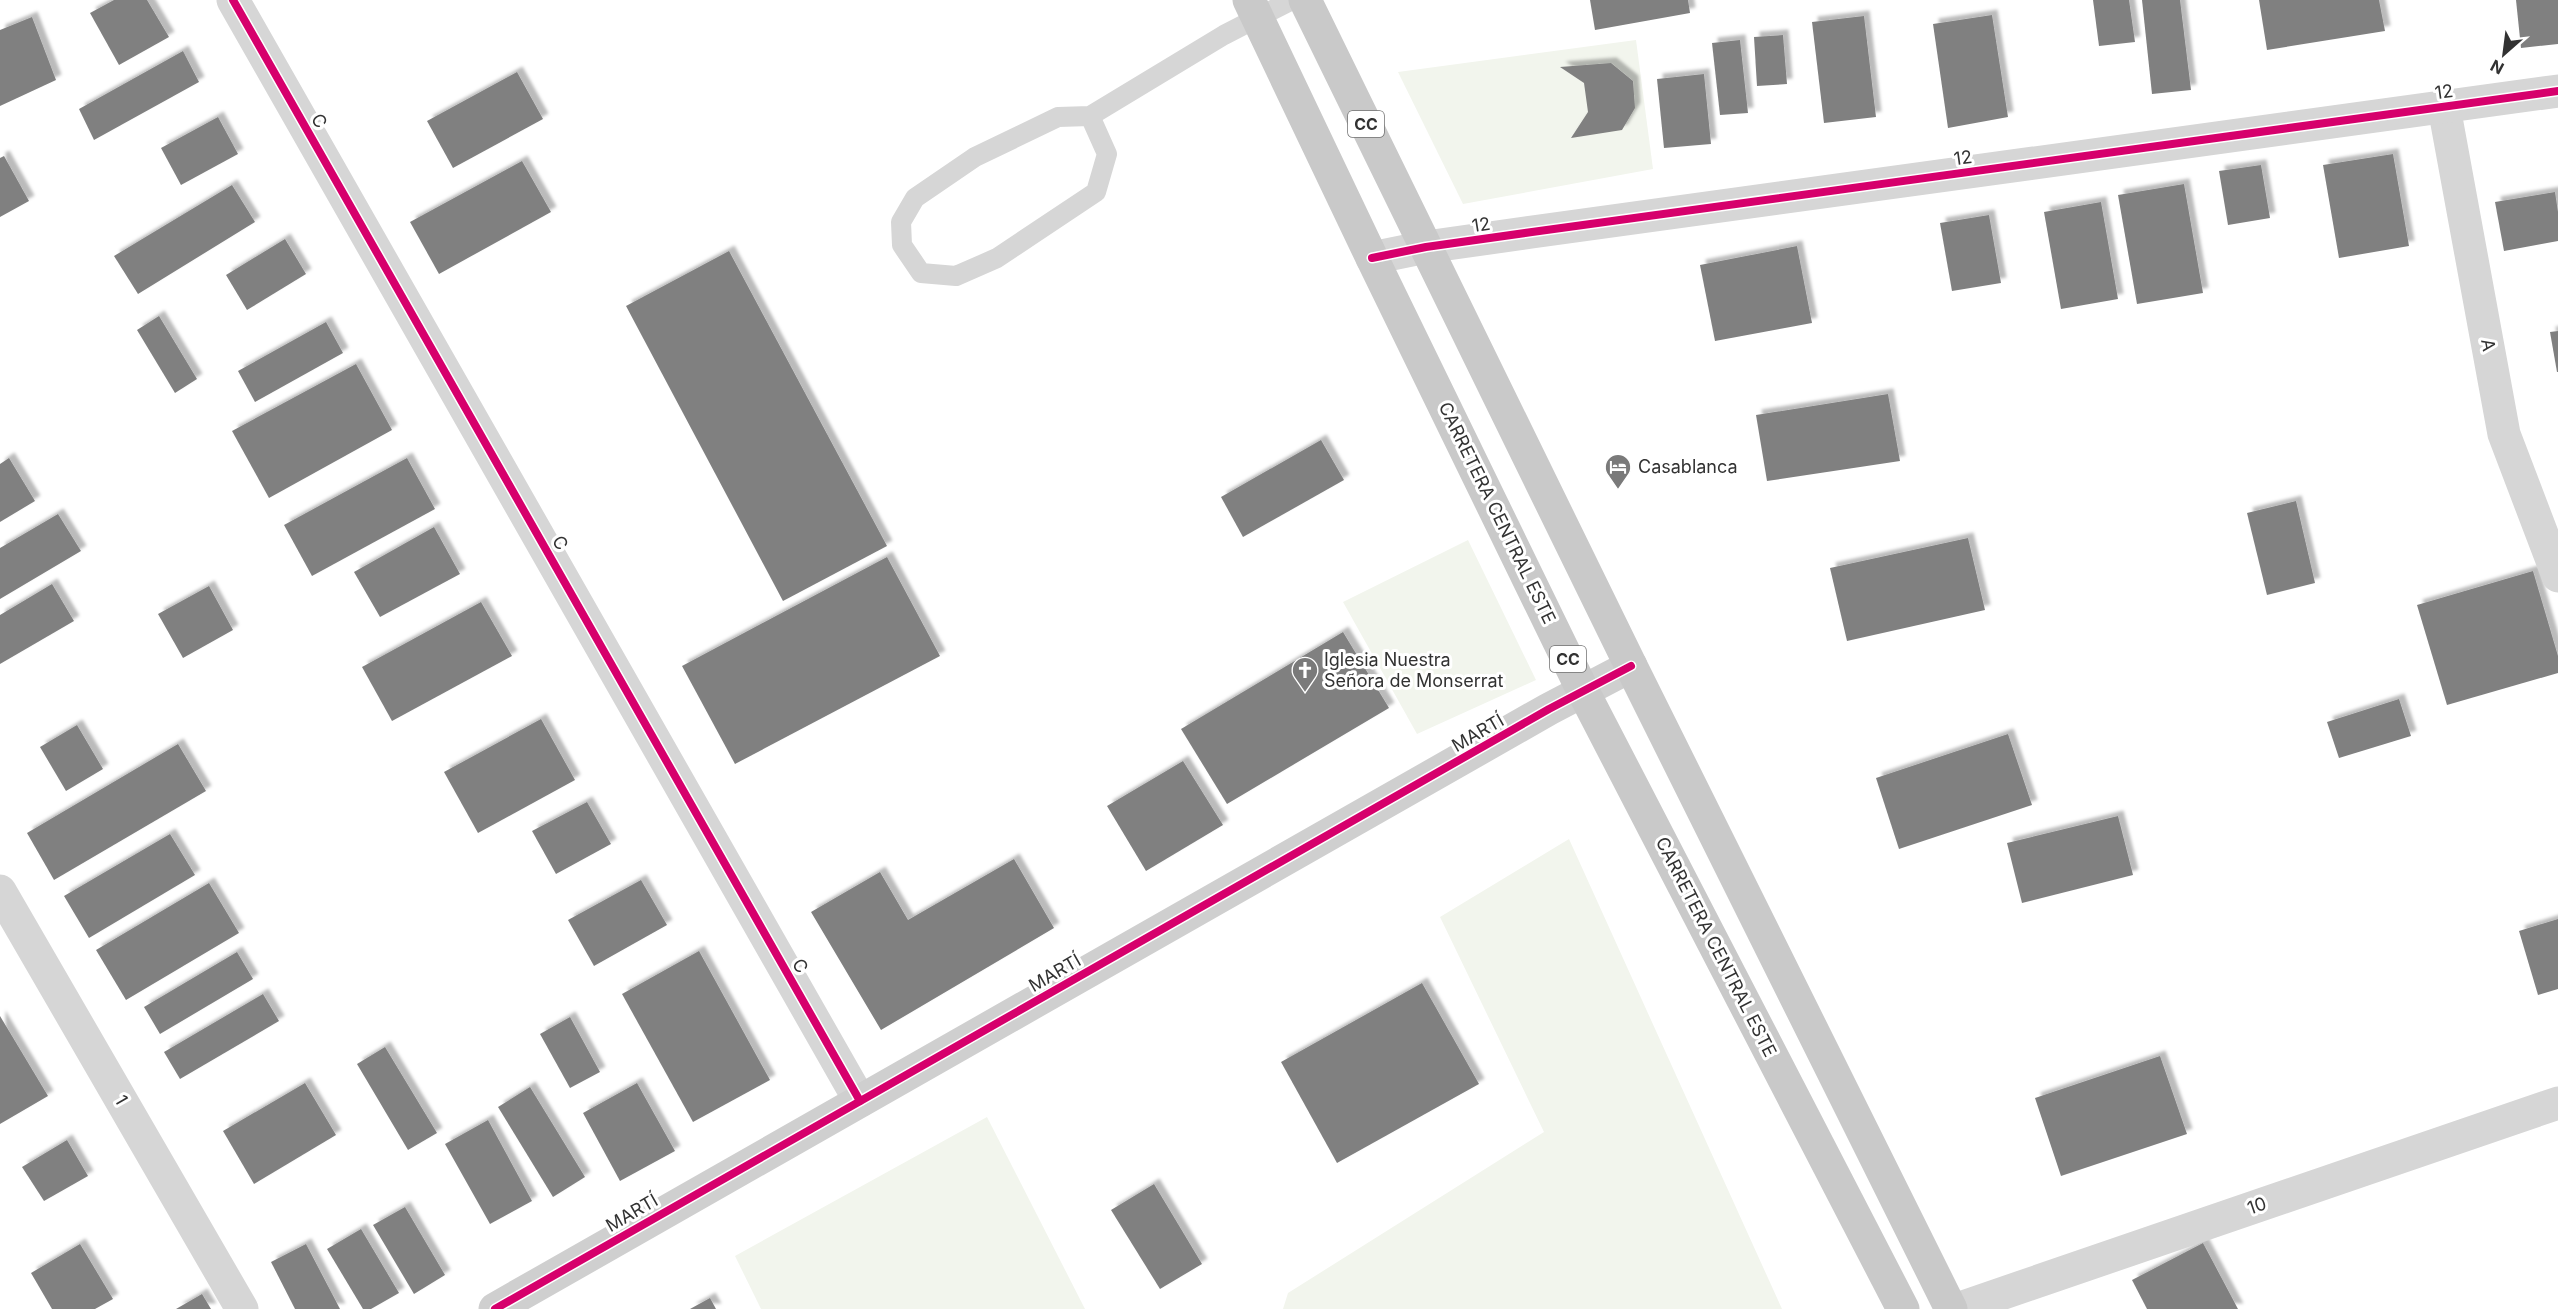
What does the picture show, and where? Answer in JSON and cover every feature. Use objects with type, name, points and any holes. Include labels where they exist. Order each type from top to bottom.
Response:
[{"type":"main road","name":"CC","points":[[1305,0],[1631,666],[1951,1309]]},
{"type":"main road","name":"CARRETERA CENTRAL ESTE","points":[[1254,9],[1372,258],[1584,691],[1903,1309]]},
{"type":"street","name":"C","points":[[233,0],[860,1101]]},
{"type":"street","name":"12","points":[[1372,258],[1426,247],[2558,91]]},
{"type":"street","name":"A","points":[[2444,107],[2504,434],[2558,576]]},
{"type":"street","name":"MARTÍ","points":[[495,1309],[1631,666]]},
{"type":"street","name":"1","points":[[0,891],[242,1309]]},
{"type":"street","name":"10","points":[[1957,1309],[2558,1103]]},
{"type":"lane","points":[[1090,116],[1107,154],[1096,192],[997,258],[956,276],[921,273],[902,245],[901,222],[915,198],[975,157],[1058,117],[1090,116],[1224,35],[1254,9],[1292,0]]},
{"type":"shaded area","points":[[1636,40],[1653,169],[1463,204],[1398,72]]},
{"type":"shaded area","points":[[1468,540],[1536,680],[1417,734],[1343,602]]},
{"type":"shaded area","points":[[1569,839],[1782,1309],[1283,1309],[1288,1293],[1544,1132],[1440,917]]},
{"type":"shaded area","points":[[987,1117],[1085,1309],[761,1309],[735,1256]]},
{"type":"building","points":[[114,0],[147,0],[169,37],[119,65],[90,13]]},
{"type":"building","points":[[1590,0],[1688,0],[1690,13],[1595,30]]},
{"type":"building","points":[[2093,0],[2129,0],[2135,42],[2099,46]]},
{"type":"building","points":[[2142,0],[2180,0],[2191,90],[2152,94]]},
{"type":"building","points":[[2259,0],[2379,0],[2385,31],[2267,50]]},
{"type":"building","points":[[2516,0],[2558,0],[2558,44],[2521,48]]},
{"type":"building","points":[[1992,15],[2008,117],[1948,128],[1933,24]]},
{"type":"building","points":[[1864,16],[1876,117],[1824,123],[1812,22]]},
{"type":"building","points":[[32,17],[56,80],[0,106],[0,30]]},
{"type":"building","points":[[1783,35],[1787,84],[1757,86],[1754,37]]},
{"type":"building","points":[[1740,40],[1748,113],[1720,115],[1712,43]]},
{"type":"building","points":[[183,51],[199,82],[94,140],[79,109]]},
{"type":"building","points":[[1611,63],[1633,81],[1635,108],[1622,130],[1571,138],[1588,112],[1584,83],[1560,67]]},
{"type":"building","points":[[517,72],[543,119],[453,168],[427,121]]},
{"type":"building","points":[[1704,74],[1711,144],[1664,148],[1657,79]]},
{"type":"building","points":[[218,117],[238,154],[181,185],[161,148]]},
{"type":"building","points":[[2393,154],[2409,246],[2339,258],[2323,165]]},
{"type":"building","points":[[4,156],[29,201],[0,217],[0,158]]},
{"type":"building","points":[[522,161],[551,212],[439,274],[410,222]]},
{"type":"building","points":[[2261,165],[2270,218],[2228,225],[2219,171]]},
{"type":"building","points":[[2184,184],[2203,293],[2137,304],[2118,195]]},
{"type":"building","points":[[232,185],[255,222],[138,294],[114,256]]},
{"type":"building","points":[[2555,192],[2558,241],[2504,251],[2495,202]]},
{"type":"building","points":[[2101,202],[2118,299],[2061,309],[2044,212]]},
{"type":"building","points":[[1989,215],[2001,283],[1952,291],[1940,223]]},
{"type":"building","points":[[285,239],[306,274],[247,310],[226,275]]},
{"type":"building","points":[[1797,246],[1812,323],[1715,341],[1700,265]]},
{"type":"building","points":[[729,251],[887,546],[783,601],[626,306]]},
{"type":"building","points":[[159,316],[197,379],[175,393],[137,330]]},
{"type":"building","points":[[326,322],[343,353],[255,402],[238,371]]},
{"type":"building","points":[[2558,331],[2558,372],[2557,372],[2550,332]]},
{"type":"building","points":[[356,364],[392,430],[269,498],[232,431]]},
{"type":"building","points":[[1888,394],[1900,461],[1767,481],[1756,415]]},
{"type":"building","points":[[1321,440],[1344,480],[1243,537],[1221,497]]},
{"type":"building","points":[[9,458],[35,501],[0,522],[0,464]]},
{"type":"building","points":[[407,458],[435,509],[312,576],[284,525]]},
{"type":"building","points":[[2296,501],[2315,583],[2267,595],[2247,513]]},
{"type":"building","points":[[58,514],[81,551],[0,599],[0,548]]},
{"type":"building","points":[[434,527],[460,574],[380,617],[354,572]]},
{"type":"building","points":[[1968,538],[1985,610],[1847,641],[1830,568]]},
{"type":"building","points":[[887,557],[940,656],[735,764],[682,666]]},
{"type":"building","points":[[2533,571],[2558,656],[2558,673],[2447,705],[2417,605]]},
{"type":"building","points":[[52,584],[74,621],[0,664],[0,615]]},
{"type":"building","points":[[209,586],[233,630],[183,658],[158,614]]},
{"type":"building","points":[[481,602],[512,656],[392,721],[362,667]]},
{"type":"building","points":[[1343,632],[1389,708],[1227,804],[1181,729]]},
{"type":"building","points":[[2399,699],[2411,736],[2339,758],[2327,722]]},
{"type":"building","points":[[541,719],[575,780],[478,833],[444,772]]},
{"type":"building","points":[[77,725],[103,769],[66,791],[40,747]]},
{"type":"building","points":[[2008,734],[2032,805],[1899,849],[1876,778]]},
{"type":"building","points":[[178,744],[206,791],[54,880],[27,833]]},
{"type":"building","points":[[1183,761],[1223,825],[1146,871],[1107,806]]},
{"type":"building","points":[[587,802],[611,844],[556,874],[532,831]]},
{"type":"building","points":[[2118,816],[2133,875],[2022,903],[2007,843]]},
{"type":"building","points":[[170,834],[195,875],[89,938],[64,896]]},
{"type":"building","points":[[1014,859],[1054,928],[881,1030],[811,912],[880,872],[908,920]]},
{"type":"building","points":[[641,880],[667,925],[594,966],[568,920]]},
{"type":"building","points":[[209,883],[239,933],[126,1000],[96,950]]},
{"type":"building","points":[[2558,919],[2558,989],[2538,995],[2519,931]]},
{"type":"building","points":[[699,951],[770,1080],[693,1122],[622,994]]},
{"type":"building","points":[[237,952],[253,979],[160,1034],[144,1007]]},
{"type":"building","points":[[1422,983],[1479,1084],[1337,1163],[1281,1062]]},
{"type":"building","points":[[263,994],[279,1021],[180,1079],[164,1052]]},
{"type":"building","points":[[0,1016],[48,1096],[0,1124]]},
{"type":"building","points":[[570,1017],[600,1072],[570,1088],[540,1034]]},
{"type":"building","points":[[385,1047],[437,1133],[408,1150],[357,1064]]},
{"type":"building","points":[[2160,1056],[2187,1134],[2061,1176],[2035,1098]]},
{"type":"building","points":[[305,1083],[336,1135],[254,1184],[223,1131]]},
{"type":"building","points":[[637,1083],[675,1151],[620,1181],[583,1113]]},
{"type":"building","points":[[530,1087],[585,1177],[553,1197],[498,1107]]},
{"type":"building","points":[[488,1120],[532,1201],[490,1224],[445,1144]]},
{"type":"building","points":[[67,1140],[88,1176],[44,1201],[22,1167]]},
{"type":"building","points":[[1154,1184],[1202,1264],[1160,1289],[1111,1210]]},
{"type":"building","points":[[405,1207],[445,1275],[414,1294],[373,1225]]},
{"type":"building","points":[[361,1229],[399,1293],[371,1309],[363,1309],[327,1249]]},
{"type":"building","points":[[2203,1243],[2238,1309],[2147,1309],[2132,1280]]},
{"type":"building","points":[[80,1244],[113,1299],[95,1309],[52,1309],[31,1273]]},
{"type":"building","points":[[306,1244],[340,1309],[295,1309],[271,1262]]},
{"type":"building","points":[[202,1294],[211,1309],[176,1309]]},
{"type":"building","points":[[710,1298],[716,1309],[690,1309]]},
{"type":"cycle path","points":[[233,0],[860,1101]]},
{"type":"cycle path","points":[[1372,258],[1426,247],[1532,232],[2558,91]]},
{"type":"cycle path","points":[[495,1309],[1549,709],[1631,666]]},
{"type":"place","name":"Casablanca","points":[[1618,490]]},
{"type":"place","name":"Iglesia Nuestra Señora de Monserrat","points":[[1305,693]]}]
